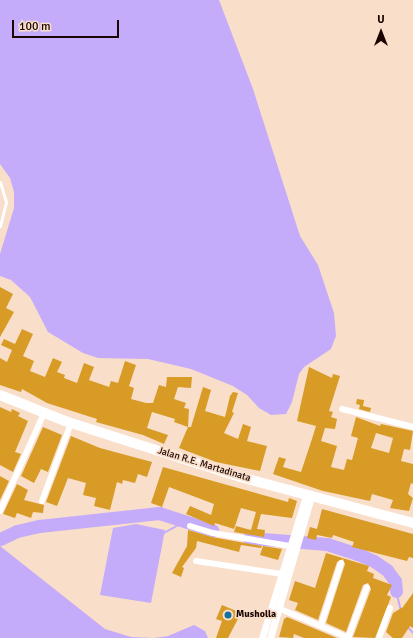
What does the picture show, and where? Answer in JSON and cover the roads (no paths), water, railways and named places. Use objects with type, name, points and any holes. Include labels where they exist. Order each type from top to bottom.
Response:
[{"type":"highway","name":"Jalan R.E. Martadinata","points":[[0,395],[71,423],[308,496],[413,523]]},
{"type":"street","points":[[342,409],[413,427]]},
{"type":"street","points":[[0,511],[44,413]]},
{"type":"street","points":[[42,501],[71,423]]},
{"type":"street","points":[[262,638],[282,574],[298,533],[308,496]]},
{"type":"street","points":[[190,526],[213,533],[293,546]]},
{"type":"street","points":[[270,638],[293,546]]},
{"type":"street","points":[[196,561],[282,574]]},
{"type":"street","points":[[321,625],[340,563]]},
{"type":"street","points":[[278,608],[349,638],[367,587]]},
{"type":"street","points":[[379,638],[390,608]]},
{"type":"lane","points":[[0,182],[6,202],[0,226]]},
{"type":"waterway","points":[[0,539],[17,531],[39,526],[159,513],[212,530]]},
{"type":"waterway","points":[[164,533],[186,521]]},
{"type":"waterway","points":[[249,538],[327,544],[358,554],[374,561],[387,570],[395,581],[396,591]]},
{"type":"waterway","points":[[396,591],[401,611]]},
{"type":"waterway","points":[[407,626],[413,633]]},
{"type":"place","name":"Musholla","points":[[228,615]]}]
